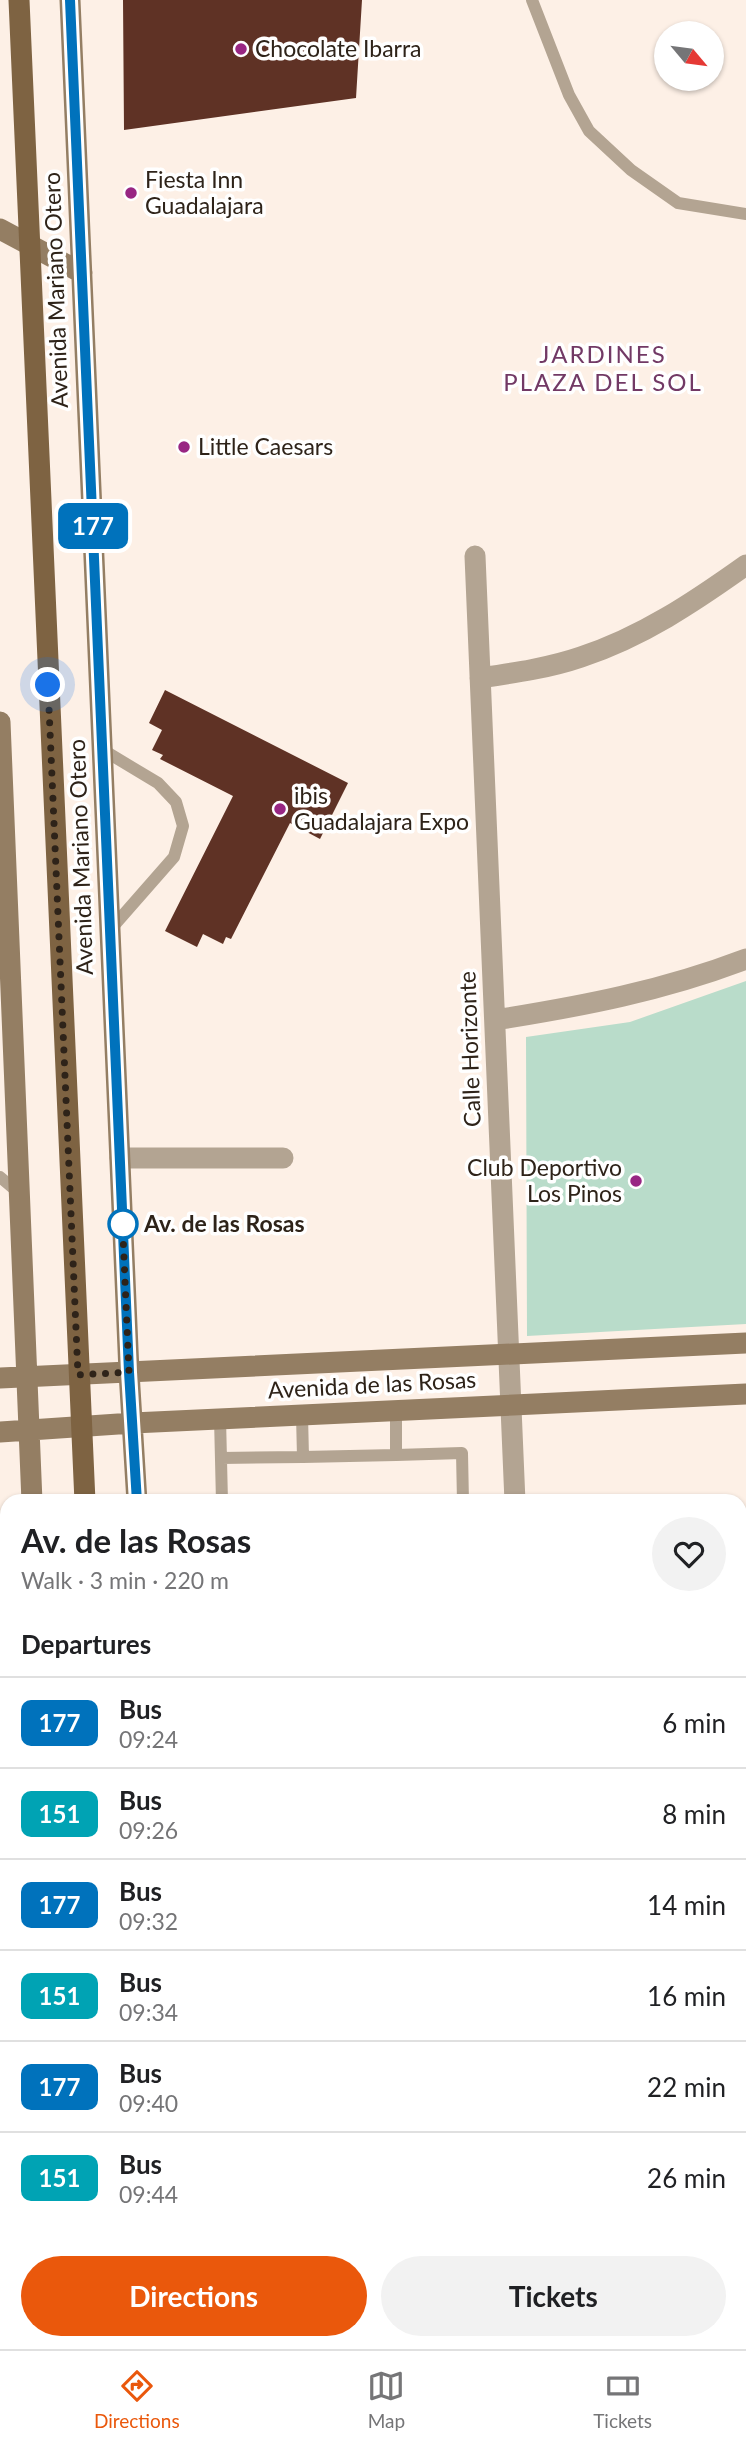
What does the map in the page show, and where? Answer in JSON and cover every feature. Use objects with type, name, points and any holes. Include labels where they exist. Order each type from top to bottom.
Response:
[{"type":"main road","name":"Avenida Mariano Otero","points":[[19,0],[85,1494]]},
{"type":"main road","name":"Avenida Mariano Otero","points":[[70,0],[129,1372],[137,1494]]},
{"type":"main road","points":[[0,229],[82,273]]},
{"type":"main road","points":[[0,722],[3,870],[32,1494]]},
{"type":"main road","name":"Avenida de las Rosas","points":[[0,1378],[746,1343]]},
{"type":"main road","name":"Avenida de las Rosas","points":[[0,1432],[133,1423],[746,1394]]},
{"type":"street","name":"Calle Horizonte","points":[[475,556],[515,1494]]},
{"type":"street","points":[[480,678],[580,657],[633,636],[687,607],[746,565]]},
{"type":"street","points":[[495,1020],[590,1005],[647,992],[746,959]]},
{"type":"street","points":[[120,1158],[283,1158]]},
{"type":"lane","points":[[533,0],[569,95],[589,131],[631,170],[678,203],[746,214]]},
{"type":"lane","points":[[103,750],[158,783],[176,802],[183,826],[174,857],[110,930]]},
{"type":"lane","points":[[0,1177],[19,1193]]},
{"type":"lane","points":[[396,1410],[396,1455]]},
{"type":"lane","points":[[302,1415],[303,1457]]},
{"type":"lane","points":[[220,1419],[222,1494]]},
{"type":"lane","points":[[221,1458],[463,1453],[463,1494]]},
{"type":"green space","name":"Club Deportivo Los Pinos","points":[[746,981],[746,1324],[527,1336],[526,1037],[630,1022]]},
{"type":"building","name":"Chocolate Ibarra","points":[[123,0],[362,0],[356,98],[124,130]]},
{"type":"building","name":"ibis Guadalajara Expo","points":[[165,690],[348,783],[320,839],[290,823],[231,939],[226,937],[223,944],[203,934],[197,947],[165,931],[233,796],[160,759],[163,755],[152,750],[162,730],[149,723]]},
{"type":"bus line","name":"177","points":[[70,0],[137,1494]]},
{"type":"place","name":"Chocolate Ibarra","points":[[241,49]]},
{"type":"place","name":"Fiesta Inn Guadalajara","points":[[131,193]]},
{"type":"place","name":"Little Caesars","points":[[184,447]]},
{"type":"place","name":"ibis Guadalajara Expo","points":[[280,809]]},
{"type":"place","name":"Club Deportivo Los Pinos","points":[[636,1181]]},
{"type":"place","name":"Av. de las Rosas","points":[[123,1224]]},
{"type":"district","name":"JARDINES PLAZA DEL SOL","points":[[603,369]]},
{"type":"route","points":[[48,685],[78,1375],[129,1372],[122,1212],[123,1224]]}]
